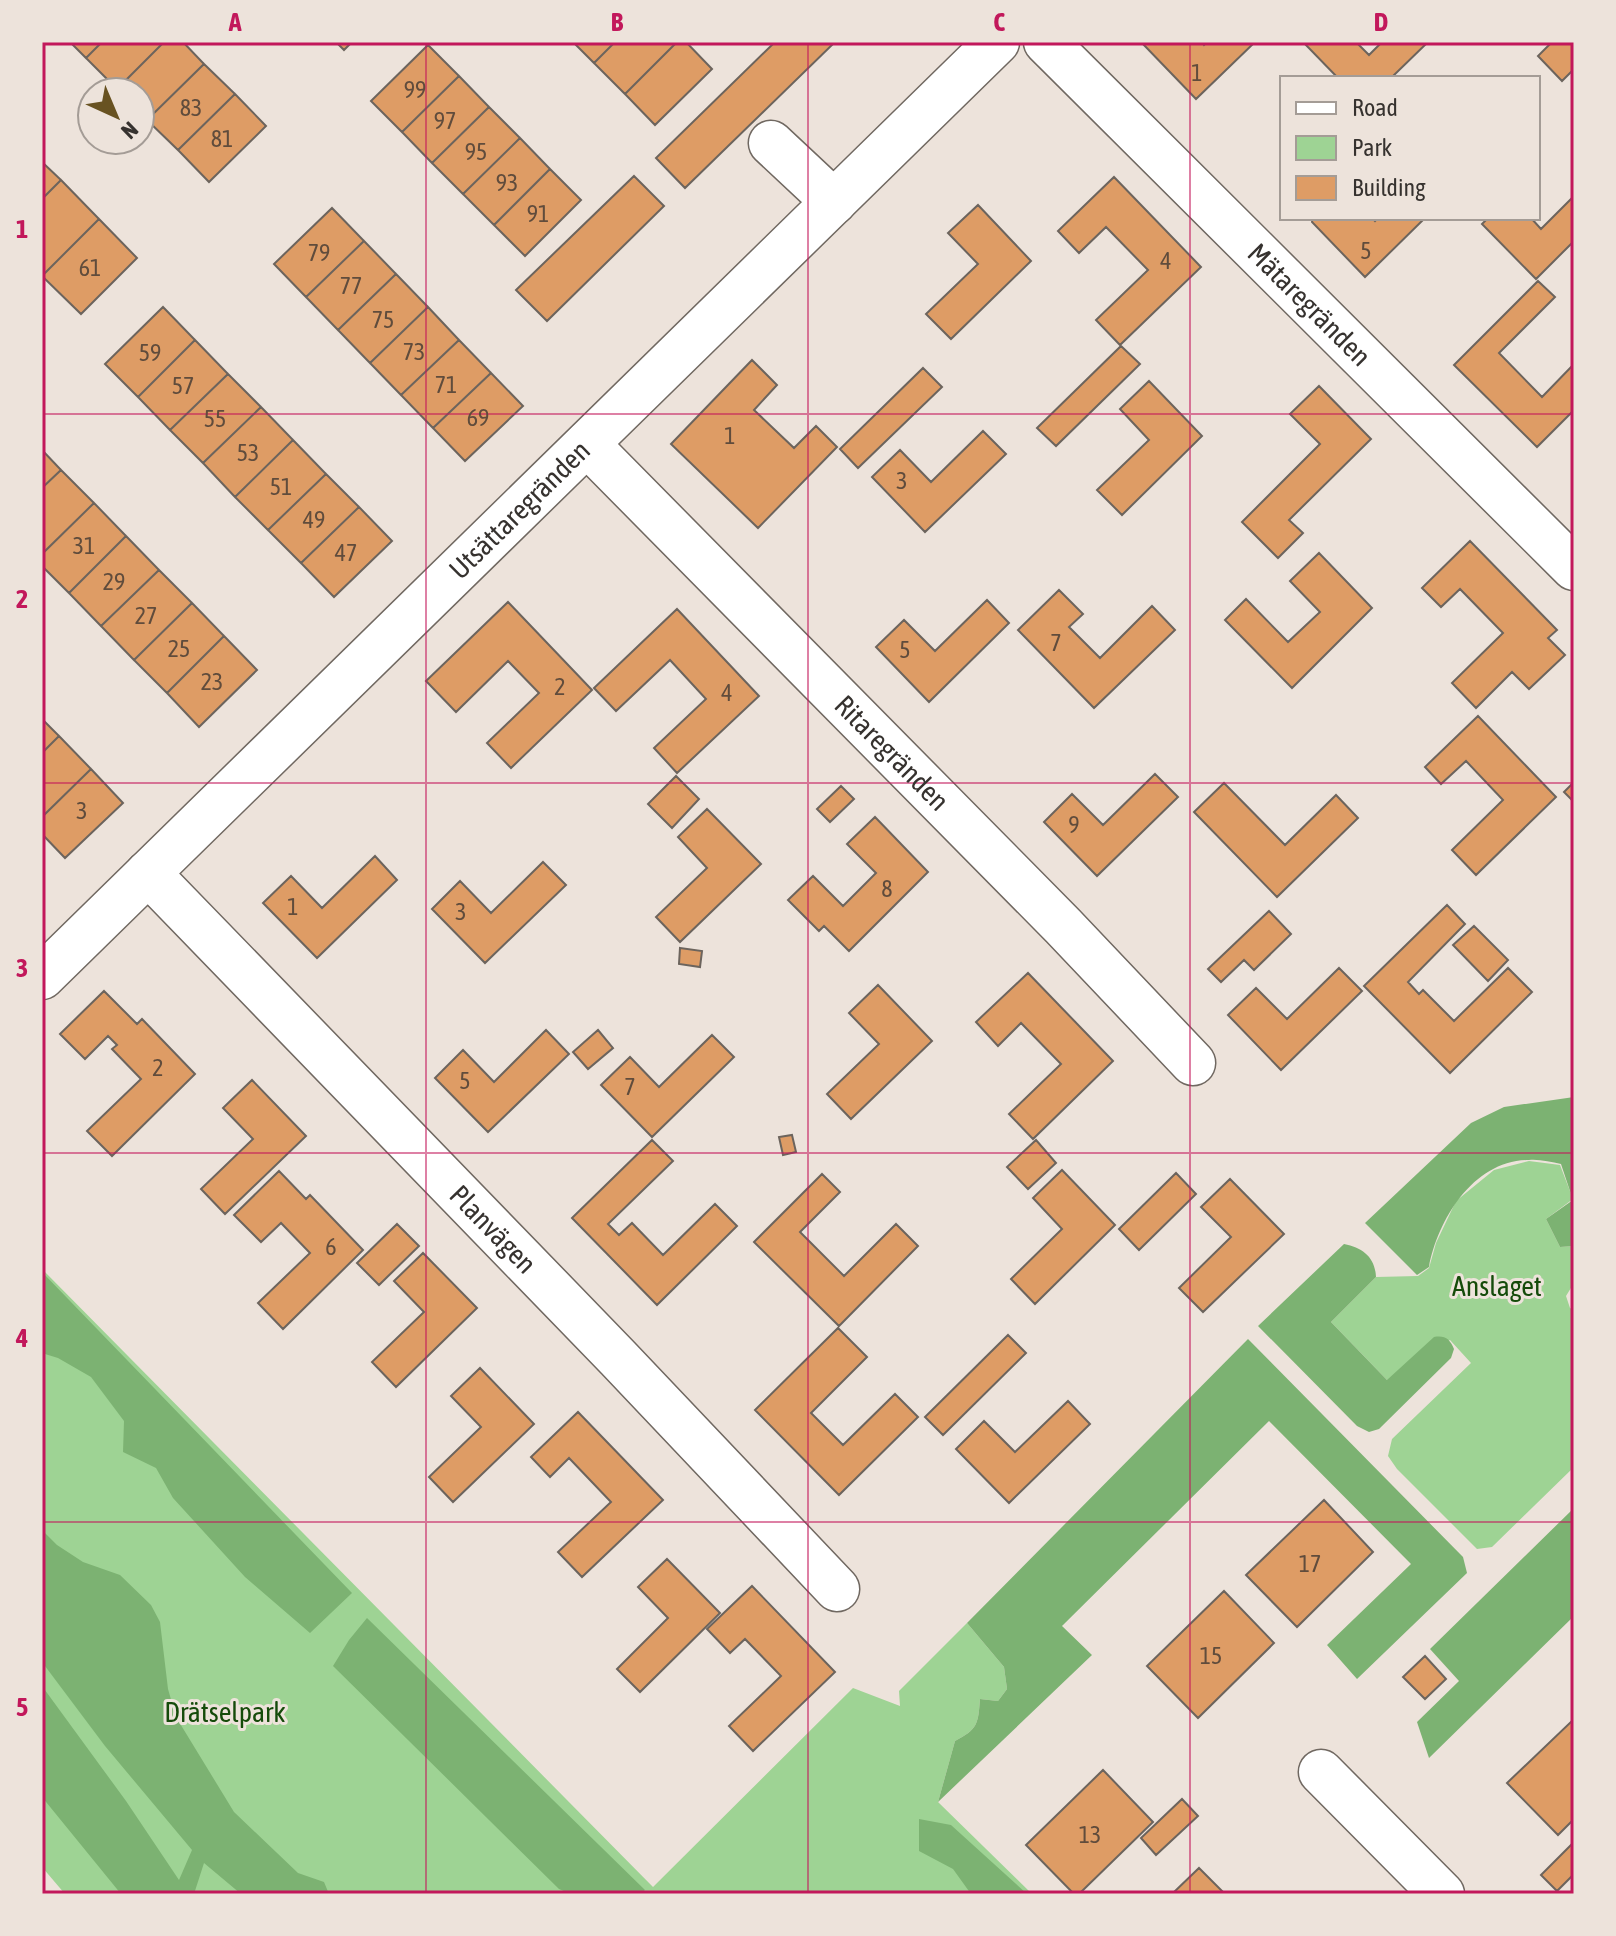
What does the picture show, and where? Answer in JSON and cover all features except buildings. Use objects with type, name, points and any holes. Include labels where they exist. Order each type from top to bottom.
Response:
[{"type":"street","name":"Utsättaregränden","points":[[42,977],[997,42]]},
{"type":"street","name":"Mätaregränden","points":[[1046,42],[1574,568]]},
{"type":"street","points":[[771,143],[834,202]]},
{"type":"street","name":"Ritaregränden","points":[[587,444],[1063,926],[1193,1063]]},
{"type":"street","name":"Planvägen","points":[[148,873],[608,1347],[837,1589]]},
{"type":"street","points":[[1321,1772],[1442,1894]]},
{"type":"green space","points":[[1574,1097],[1574,1246],[1560,1247],[1546,1219],[1573,1200],[1561,1164],[1541,1160],[1509,1163],[1491,1170],[1476,1181],[1450,1212],[1429,1267],[1417,1275],[1365,1223],[1471,1123],[1504,1107]]},
{"type":"green space","name":"Anslaget","points":[[1529,1161],[1560,1165],[1573,1199],[1546,1219],[1560,1247],[1574,1246],[1574,1283],[1566,1296],[1570,1308],[1574,1310],[1574,1467],[1492,1547],[1477,1549],[1397,1469],[1388,1456],[1392,1439],[1471,1363],[1450,1340],[1388,1381],[1331,1322],[1376,1277],[1418,1276],[1429,1268],[1436,1243],[1456,1201],[1494,1170]]},
{"type":"green space","points":[[1344,1244],[1367,1254],[1376,1277],[1331,1322],[1387,1380],[1434,1337],[1447,1338],[1454,1349],[1451,1358],[1379,1429],[1369,1432],[1357,1426],[1258,1326]]},
{"type":"green space","name":"Drätselpark","points":[[42,1269],[653,1887],[853,1688],[900,1706],[899,1691],[967,1623],[1004,1667],[1007,1689],[998,1701],[980,1699],[975,1725],[955,1741],[938,1802],[1032,1894],[65,1894],[42,1867]]},
{"type":"green space","points":[[42,1272],[352,1593],[310,1633],[245,1577],[173,1498],[156,1468],[123,1452],[124,1421],[91,1377],[45,1354],[45,1340],[42,1338]]},
{"type":"green space","points":[[1248,1339],[1463,1557],[1467,1573],[1357,1679],[1327,1645],[1411,1564],[1269,1421],[1062,1626],[1092,1655],[938,1802],[955,1741],[975,1725],[980,1699],[998,1701],[1007,1689],[1004,1667],[967,1623]]},
{"type":"green space","points":[[1574,1508],[1574,1616],[1429,1758],[1417,1722],[1459,1681],[1430,1649]]},
{"type":"green space","points":[[42,1530],[57,1545],[83,1562],[120,1575],[151,1605],[160,1622],[168,1689],[176,1717],[234,1812],[298,1873],[324,1882],[329,1894],[241,1894],[204,1863],[194,1894],[121,1894],[42,1797],[42,1686],[179,1880],[192,1850],[105,1746],[42,1662]]},
{"type":"green space","points":[[367,1618],[645,1890],[640,1894],[571,1894],[559,1889],[333,1666]]},
{"type":"green space","points":[[919,1819],[951,1825],[1027,1894],[971,1894],[953,1869],[919,1851]]}]
